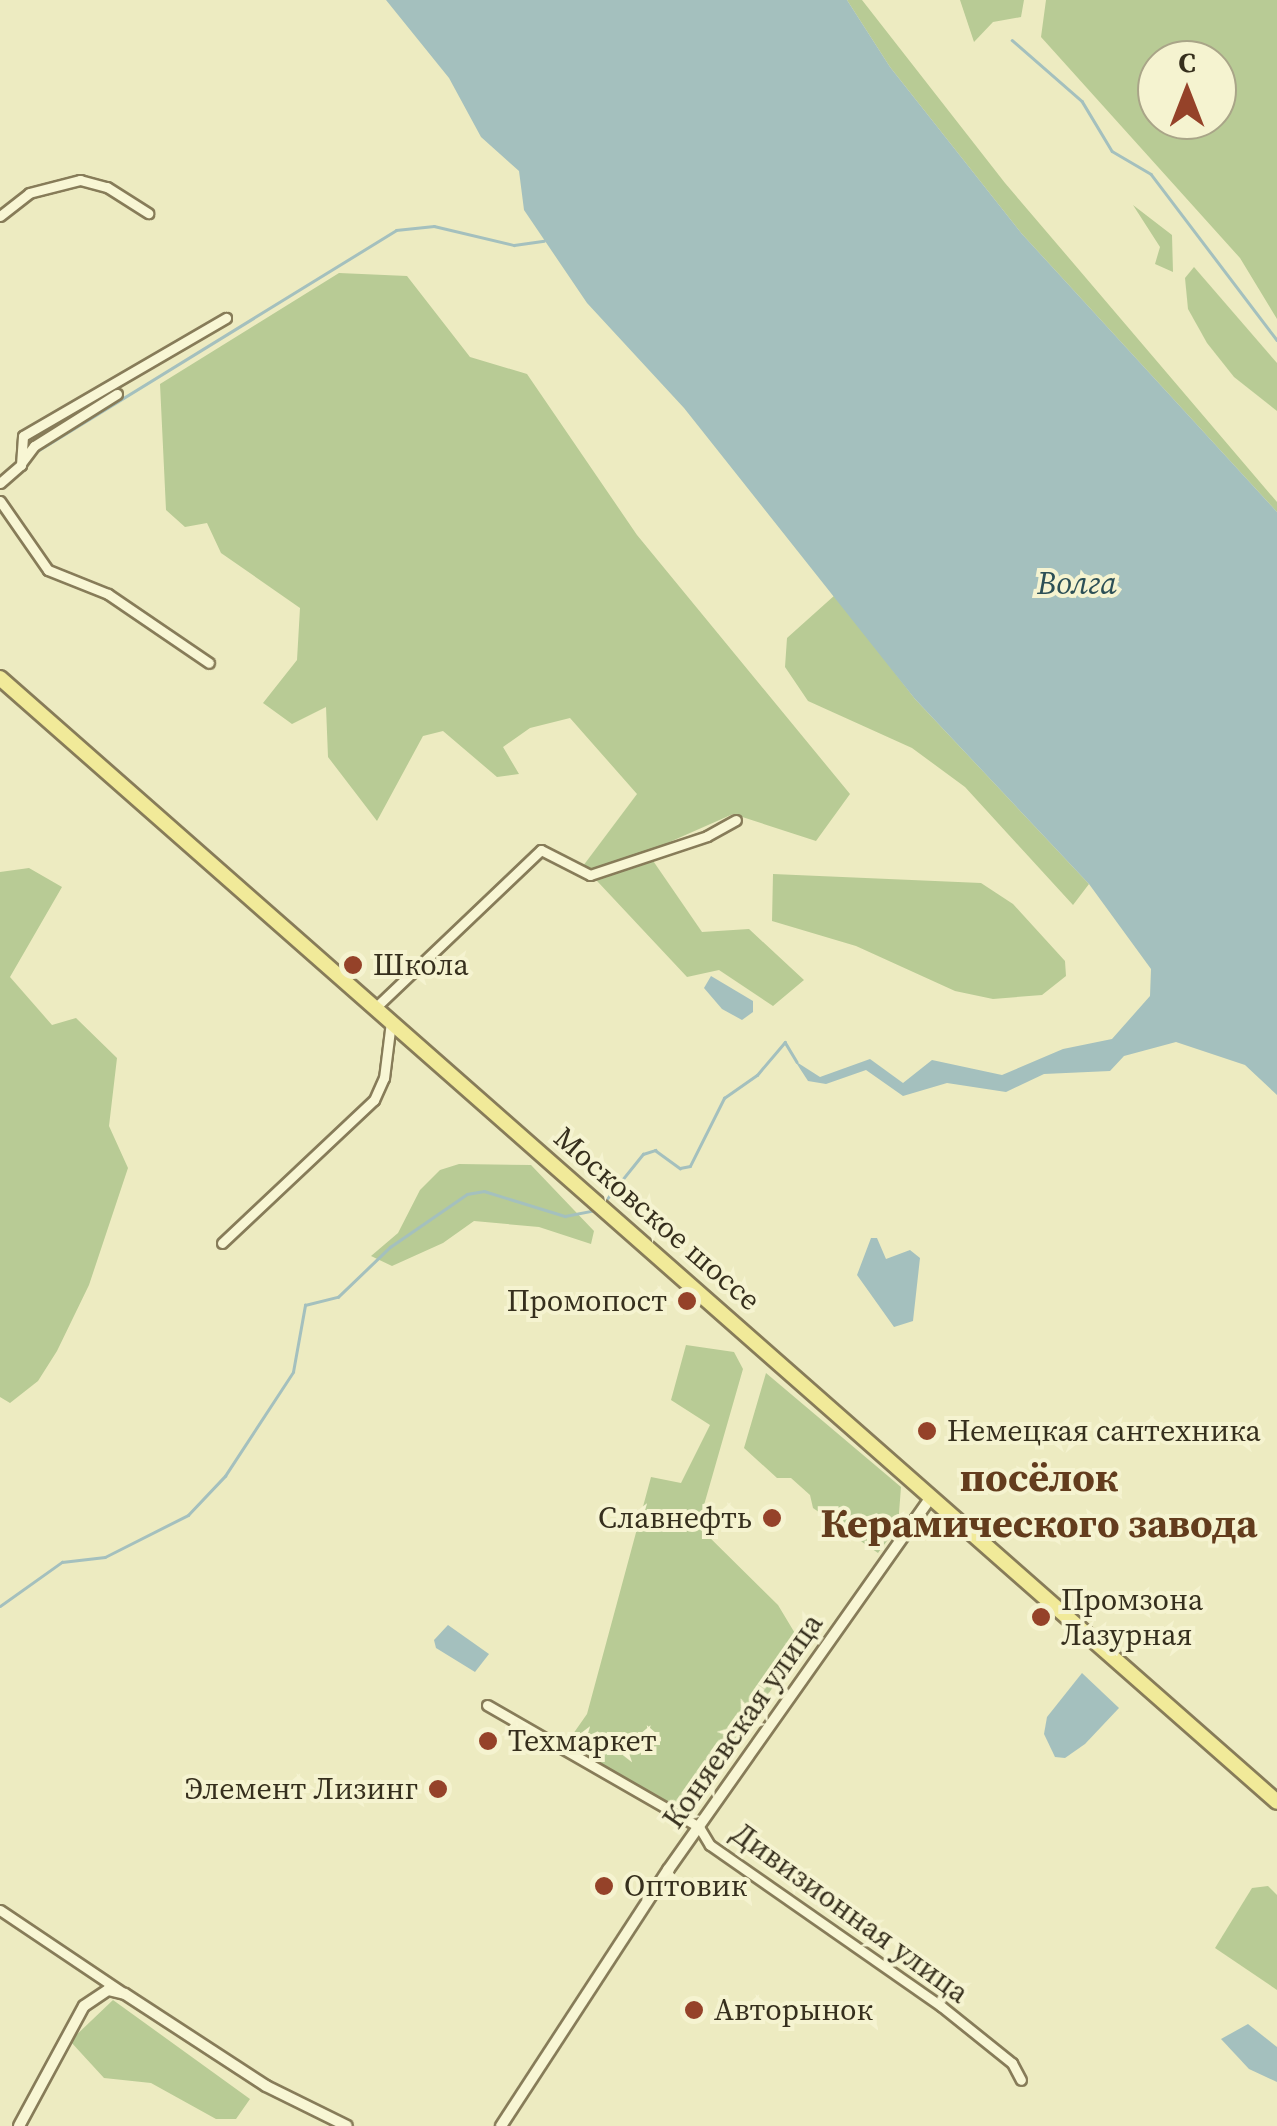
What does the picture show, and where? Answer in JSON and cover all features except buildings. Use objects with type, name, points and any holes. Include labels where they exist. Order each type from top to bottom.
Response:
[{"type":"main road","name":"Московское шоссе","points":[[0,678],[1277,1802]]},
{"type":"street","points":[[0,216],[29,193],[80,180],[107,187],[148,214]]},
{"type":"street","points":[[21,464],[23,436],[226,318]]},
{"type":"street","points":[[0,483],[34,446],[118,394]]},
{"type":"street","points":[[0,501],[48,570],[108,594],[209,663]]},
{"type":"street","points":[[375,1008],[541,850],[590,875],[707,836],[736,820]]},
{"type":"street","points":[[222,1243],[374,1100],[384,1078],[391,1022]]},
{"type":"street","name":"Коняевская улица","points":[[501,2126],[700,1827],[931,1497]]},
{"type":"street","name":"Дивизионная улица","points":[[487,1705],[700,1827],[710,1845],[1012,2063],[1021,2080]]},
{"type":"street","points":[[0,1910],[266,2086],[348,2126]]},
{"type":"street","points":[[20,2126],[84,2006],[101,1991],[125,1994]]},
{"type":"green space","points":[[847,0],[862,0],[1005,183],[1277,502],[1277,512],[1022,234],[890,67]]},
{"type":"green space","points":[[960,0],[1024,0],[1021,17],[993,22],[974,42]]},
{"type":"green space","points":[[1046,0],[1277,0],[1277,319],[1240,258],[1041,37]]},
{"type":"green space","points":[[1133,205],[1172,235],[1173,272],[1155,264],[1160,247]]},
{"type":"green space","points":[[1194,267],[1277,363],[1277,411],[1234,377],[1207,343],[1188,309],[1185,278]]},
{"type":"green space","points":[[339,273],[407,276],[470,357],[527,374],[637,535],[850,794],[816,841],[733,814],[647,852],[702,932],[749,929],[804,980],[773,1006],[719,970],[687,977],[583,866],[637,794],[570,718],[530,728],[503,747],[519,774],[497,777],[443,731],[423,736],[377,821],[328,757],[326,707],[292,724],[263,703],[297,660],[300,608],[221,553],[207,523],[185,527],[166,510],[160,384]]},
{"type":"green space","points":[[835,595],[915,699],[1089,884],[1073,905],[965,787],[912,748],[808,701],[785,667],[787,638]]},
{"type":"green space","points":[[29,868],[62,887],[10,977],[52,1025],[76,1018],[117,1058],[109,1126],[128,1168],[89,1285],[57,1351],[38,1381],[10,1403],[0,1397],[0,872]]},
{"type":"green space","points":[[773,874],[981,883],[1013,904],[1065,961],[1066,976],[1042,995],[993,999],[955,991],[856,946],[772,921]]},
{"type":"green space","points":[[459,1164],[531,1165],[594,1231],[591,1244],[539,1227],[474,1221],[443,1243],[392,1266],[371,1256],[398,1233],[420,1190],[440,1170]]},
{"type":"green space","points":[[686,1345],[734,1352],[743,1369],[698,1526],[778,1605],[802,1645],[700,1793],[688,1806],[674,1808],[566,1744],[587,1714],[651,1477],[681,1483],[710,1425],[671,1400]]},
{"type":"green space","points":[[766,1373],[901,1487],[898,1526],[878,1553],[813,1508],[810,1495],[791,1478],[777,1478],[744,1448]]},
{"type":"green space","points":[[1268,1886],[1277,1895],[1277,1990],[1215,1948],[1252,1888]]},
{"type":"green space","points":[[113,2000],[250,2099],[236,2119],[216,2119],[151,2083],[104,2078],[70,2041]]},
{"type":"water","name":"Волга","points":[[386,0],[847,0],[890,67],[1022,234],[1277,512],[1277,1095],[1245,1065],[1176,1042],[1124,1056],[1110,1071],[1044,1074],[1006,1092],[947,1083],[903,1096],[866,1070],[826,1084],[808,1081],[795,1061],[820,1077],[870,1059],[903,1083],[932,1060],[1002,1075],[1063,1049],[1112,1039],[1150,996],[1151,969],[1089,884],[915,699],[684,408],[587,303],[524,210],[519,171],[481,137],[449,78]]},
{"type":"water","points":[[711,976],[753,1001],[753,1012],[742,1020],[722,1009],[704,988]]},
{"type":"water","points":[[871,1238],[877,1238],[886,1259],[910,1250],[920,1258],[913,1321],[894,1327],[857,1275]]},
{"type":"water","points":[[448,1625],[489,1654],[475,1672],[436,1648],[434,1640]]},
{"type":"water","points":[[1082,1673],[1119,1708],[1085,1744],[1065,1758],[1055,1757],[1044,1734],[1047,1717]]},
{"type":"water","points":[[1248,2024],[1277,2047],[1277,2082],[1249,2069],[1221,2039]]},
{"type":"waterway","points":[[1012,40],[1082,101],[1112,151],[1151,174],[1277,340]]},
{"type":"waterway","points":[[34,453],[396,230],[434,226],[514,245],[544,241]]},
{"type":"waterway","points":[[0,477],[10,468]]},
{"type":"waterway","points":[[606,1200],[643,1154],[655,1150],[680,1168],[690,1166],[724,1098],[757,1075],[785,1042],[797,1062]]},
{"type":"waterway","points":[[0,1606],[62,1562],[105,1557],[188,1515],[225,1476],[293,1372],[305,1305],[338,1297],[390,1247],[467,1194],[484,1191],[565,1216],[597,1210]]},
{"type":"place","name":"Школа","points":[[353,965]]},
{"type":"place","name":"Промопост","points":[[687,1301]]},
{"type":"place","name":"Немецкая сантехника","points":[[927,1431]]},
{"type":"place","name":"Славнефть","points":[[772,1518]]},
{"type":"place","name":"Промзона Лазурная","points":[[1041,1617]]},
{"type":"place","name":"Техмаркет","points":[[488,1741]]},
{"type":"place","name":"Элемент Лизинг","points":[[438,1789]]},
{"type":"place","name":"Оптовик","points":[[604,1886]]},
{"type":"place","name":"Авторынок","points":[[694,2010]]},
{"type":"district","name":"посёлок Керамического завода","points":[[1039,1500]]}]
